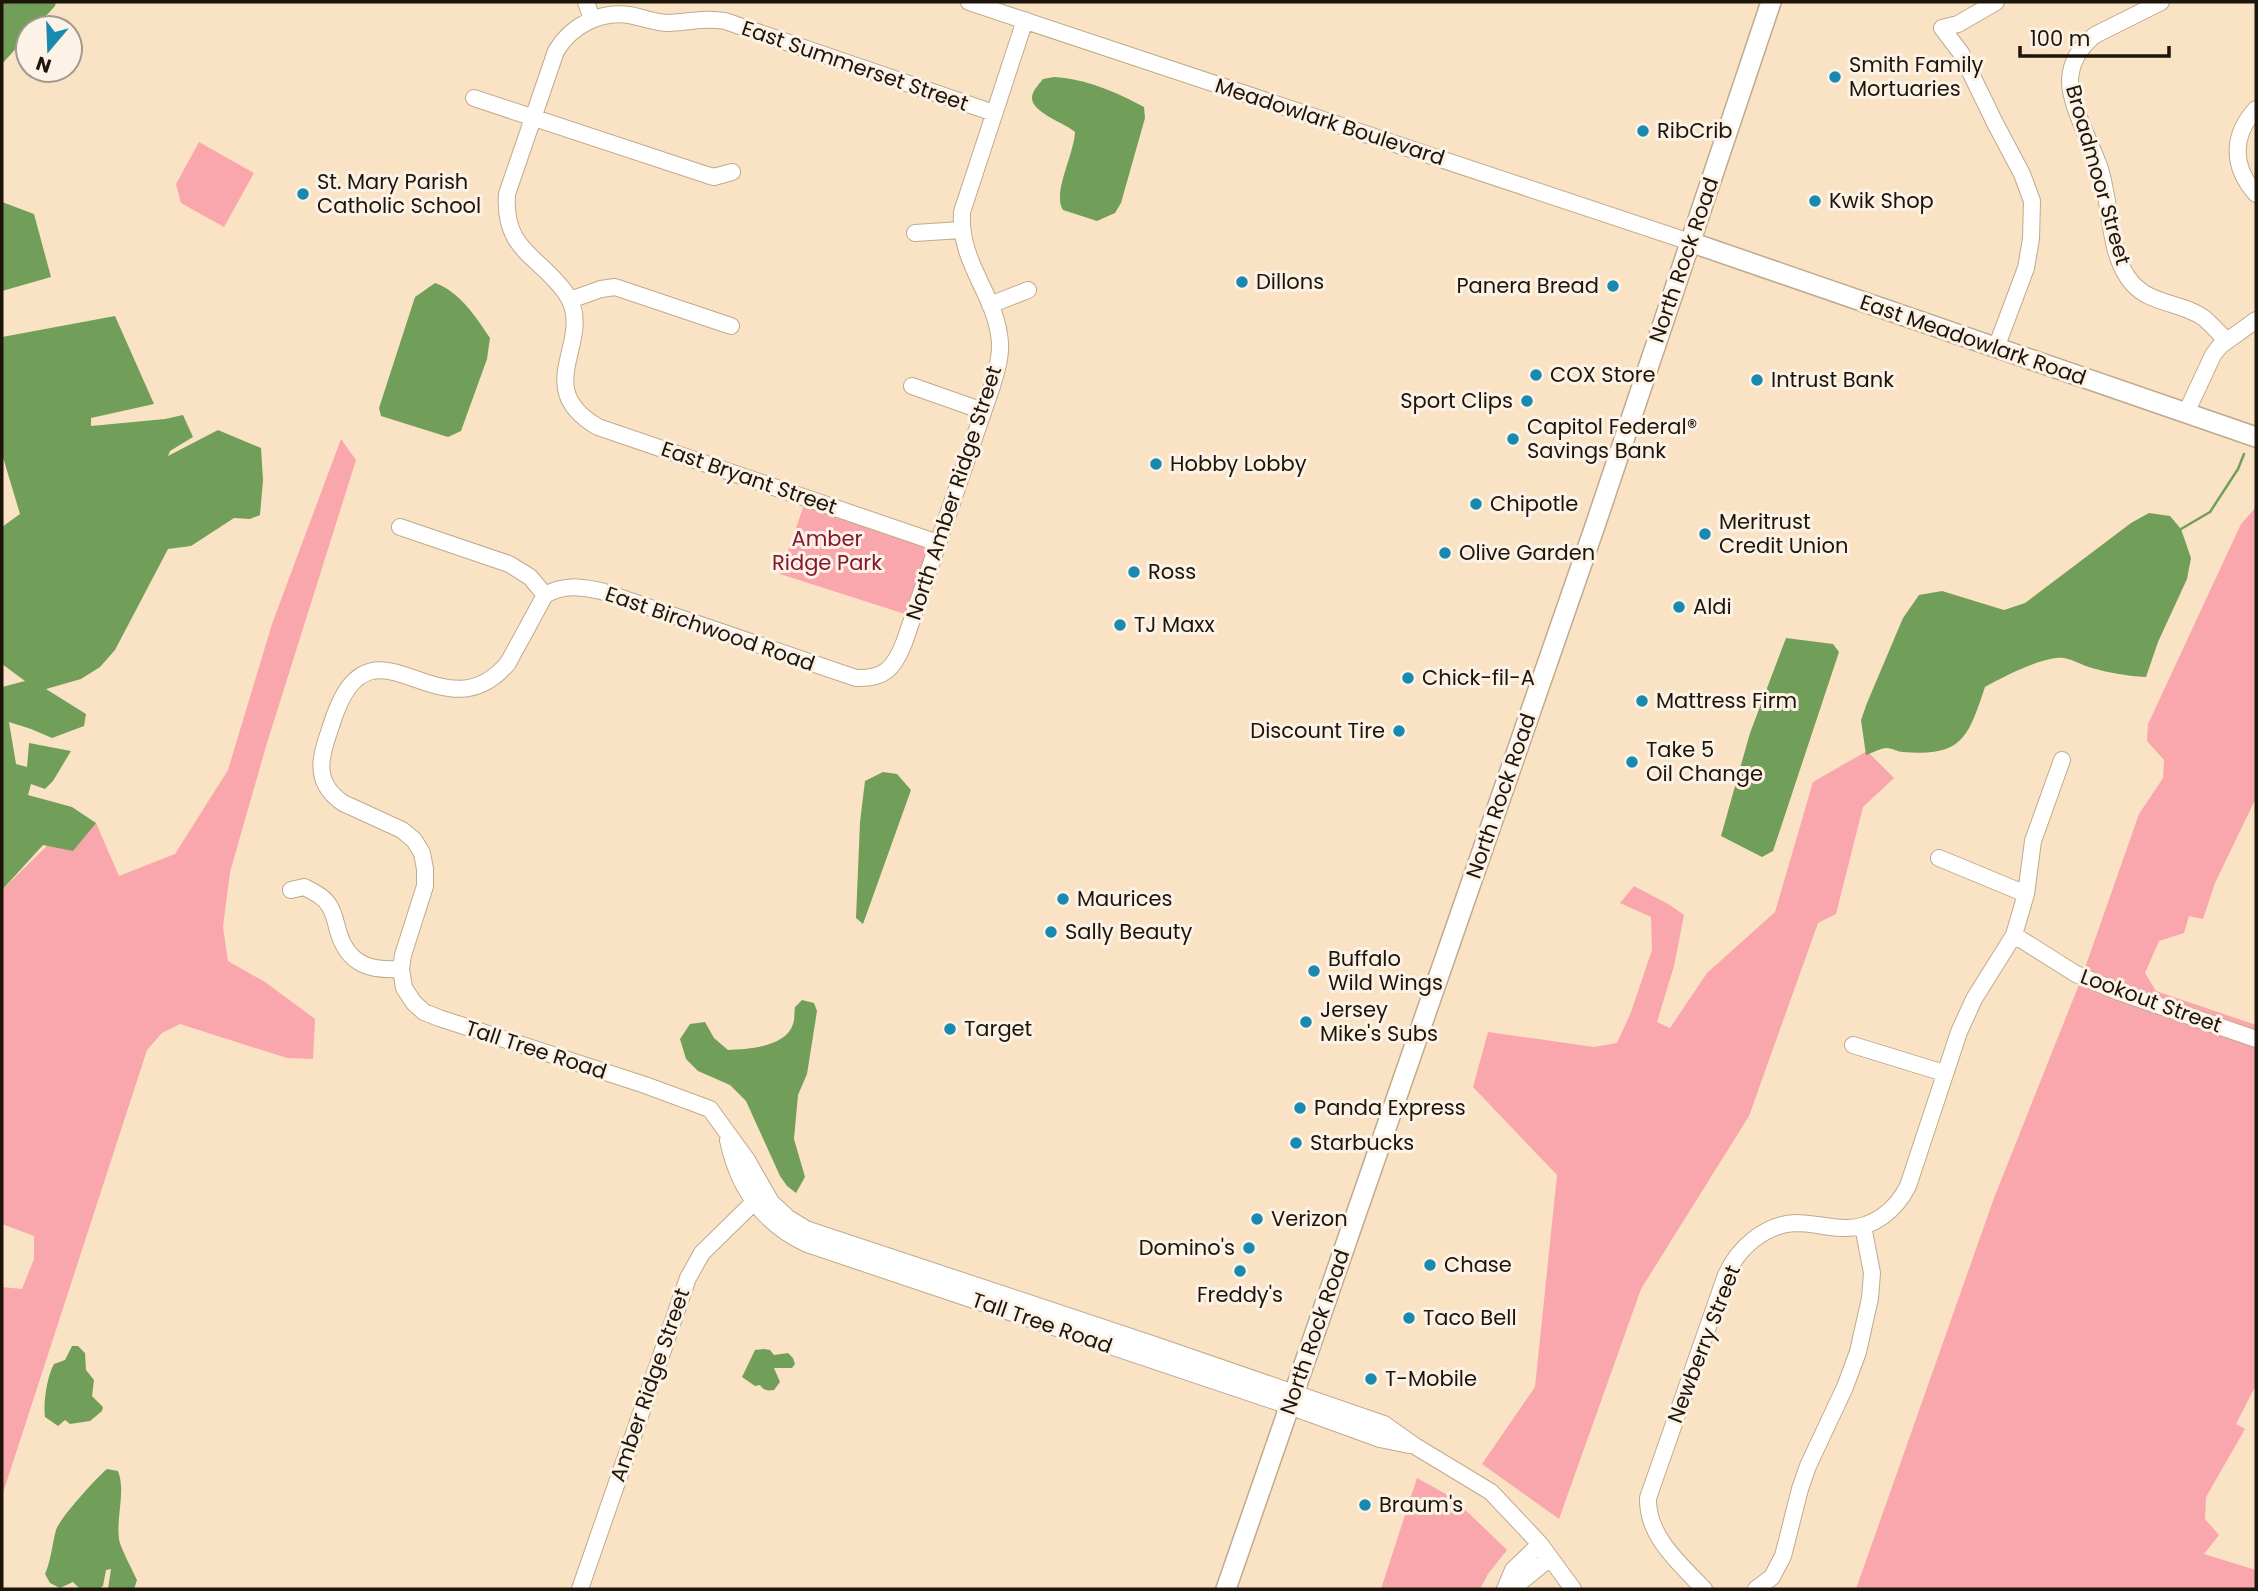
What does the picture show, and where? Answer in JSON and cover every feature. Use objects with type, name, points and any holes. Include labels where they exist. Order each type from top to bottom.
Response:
[{"type":"main road","name":"North Rock Road","points":[[1226,1589],[1590,539],[1771,2]]},
{"type":"main road","name":"East Meadowlark Road","points":[[1690,242],[2256,437]]},
{"type":"street","points":[[586,2],[592,19],[569,34],[560,44],[550,65],[507,194],[508,217],[517,241],[570,300],[615,287],[731,326]]},
{"type":"street","name":"Meadowlark Boulevard","points":[[970,2],[1690,242]]},
{"type":"street","points":[[1996,2],[1958,24],[1942,28],[1961,53],[2022,174],[2032,201],[2032,239],[2026,268],[1996,348]]},
{"type":"street","name":"Broadmoor Street","points":[[2161,2],[2088,41],[2076,57],[2072,68],[2071,92],[2100,169],[2109,205],[2115,248],[2127,276],[2142,292],[2154,299],[2203,318],[2227,341]]},
{"type":"street","name":"East Summerset Street","points":[[592,19],[619,15],[664,23],[709,18],[725,21],[994,113]]},
{"type":"street","name":"North Amber Ridge Street","points":[[878,681],[897,659],[984,411],[999,358],[998,328],[970,261],[961,230],[966,197],[1025,20]]},
{"type":"street","points":[[474,98],[706,175],[714,177],[732,172]]},
{"type":"street","points":[[2256,109],[2243,127],[2238,153],[2242,176],[2256,194]]},
{"type":"street","points":[[915,233],[961,230]]},
{"type":"street","points":[[990,305],[1028,290]]},
{"type":"street","name":"East Bryant Street","points":[[570,300],[576,324],[575,337],[565,370],[562,401],[598,427],[938,543]]},
{"type":"street","points":[[2186,413],[2208,362],[2220,346],[2256,320]]},
{"type":"street","points":[[912,386],[984,411]]},
{"type":"street","points":[[291,890],[304,887],[315,892],[330,906],[342,943],[353,958],[376,970],[401,970],[403,955],[425,886],[424,861],[419,846],[408,834],[388,822],[343,803],[335,798],[324,783],[321,759],[338,707],[351,682],[374,670],[387,670],[445,689],[466,690],[485,683],[501,672],[508,663],[545,595],[530,577],[509,564],[400,527]]},
{"type":"street","name":"East Birchwood Road","points":[[545,595],[556,589],[573,586],[601,591],[856,678],[878,681]]},
{"type":"street","points":[[1756,1589],[1772,1577],[1783,1556],[1808,1466],[1837,1407],[1858,1352],[1870,1298],[1872,1273],[1863,1226],[1888,1213],[1902,1198],[1908,1186],[1944,1073],[1974,999],[2014,934],[2026,894],[2034,841],[2062,760]]},
{"type":"street","points":[[1939,858],[2026,894]]},
{"type":"street","name":"Lookout Street","points":[[2014,934],[2076,974],[2119,992],[2256,1039]]},
{"type":"street","name":"Tall Tree Road","points":[[401,970],[408,996],[432,1016],[710,1109],[747,1160],[771,1202],[788,1218],[806,1229],[1155,1345],[1380,1439],[1415,1446],[1490,1492],[1540,1544],[1573,1589]]},
{"type":"street","points":[[1853,1045],[1944,1073]]},
{"type":"street","name":"Tall Tree Road","points":[[726,1130],[731,1155],[754,1202],[767,1219],[788,1235],[807,1244],[1291,1400]]},
{"type":"street","name":"Amber Ridge Street","points":[[580,1589],[688,1278],[702,1253],[754,1202]]},
{"type":"street","name":"Newberry Street","points":[[1704,1589],[1656,1534],[1649,1517],[1648,1498],[1726,1275],[1741,1251],[1770,1230],[1795,1223],[1849,1228],[1863,1226]]},
{"type":"street","points":[[1505,1589],[1513,1570],[1540,1544]]},
{"type":"street","points":[[1512,1589],[1550,1558]]},
{"type":"green space","points":[[199,142],[254,173],[224,227],[181,203],[176,184]]},
{"type":"green space","points":[[341,439],[356,460],[267,743],[230,872],[223,927],[228,961],[265,982],[315,1019],[313,1059],[287,1058],[180,1024],[162,1033],[147,1050],[2,1496],[2,1287],[22,1289],[34,1259],[34,1236],[2,1224],[2,890],[59,834],[96,823],[119,876],[175,854],[228,770],[272,624]]},
{"type":"green space","name":"Amber Ridge Park","points":[[804,505],[922,545],[927,553],[905,614],[780,574]]},
{"type":"green space","points":[[2256,507],[2256,798],[2215,883],[2203,919],[2189,916],[2184,933],[2159,941],[2145,973],[2156,991],[2256,1025],[2256,1385],[2236,1424],[2245,1429],[2206,1497],[2205,1519],[2219,1535],[2204,1554],[2256,1570],[2256,1589],[1856,1589],[1994,1198],[2080,982],[2139,814],[2163,778],[2164,760],[2147,741],[2148,724],[2241,524]]},
{"type":"green space","points":[[1867,751],[1894,778],[1863,807],[1836,914],[1818,923],[1749,1116],[1641,1289],[1559,1519],[1482,1464],[1535,1387],[1557,1175],[1473,1087],[1488,1032],[1594,1047],[1617,1043],[1631,1012],[1652,950],[1651,917],[1620,903],[1634,886],[1684,915],[1674,966],[1657,1022],[1670,1028],[1707,973],[1775,912],[1813,782]]},
{"type":"green space","points":[[1417,1478],[1453,1498],[1507,1550],[1480,1589],[1381,1589]]},
{"type":"shaded area","points":[[2,2],[56,2],[48,14],[14,14],[14,51],[2,64]]},
{"type":"shaded area","points":[[1054,77],[1101,87],[1144,107],[1145,118],[1121,203],[1115,213],[1097,221],[1063,210],[1060,203],[1075,132],[1040,111],[1032,99],[1034,91],[1043,79]]},
{"type":"shaded area","points":[[2,202],[34,214],[51,277],[2,291]]},
{"type":"shaded area","points":[[435,283],[460,299],[490,338],[487,359],[461,431],[448,437],[381,416],[379,408],[415,297]]},
{"type":"shaded area","points":[[115,316],[154,404],[91,418],[91,426],[183,415],[193,437],[170,451],[168,456],[218,430],[261,448],[263,480],[260,515],[250,519],[234,518],[191,546],[168,549],[115,650],[100,667],[81,679],[46,689],[86,714],[84,726],[52,738],[9,722],[16,764],[27,767],[29,743],[71,751],[53,781],[45,789],[31,784],[28,795],[72,807],[96,823],[73,851],[43,845],[2,890],[2,687],[25,681],[2,664],[2,527],[20,514],[2,454],[2,337]]},
{"type":"shaded area","points":[[2149,513],[2170,516],[2181,529],[2191,558],[2187,579],[2158,642],[2146,677],[2105,671],[2065,658],[2038,662],[1985,687],[1967,731],[1950,747],[1923,753],[1885,748],[1866,755],[1861,720],[1903,618],[1919,595],[1942,591],[2004,610],[2025,603],[2131,523]]},
{"type":"shaded area","points":[[1786,638],[1833,644],[1839,652],[1773,851],[1762,857],[1721,836],[1750,733]]},
{"type":"shaded area","points":[[883,772],[897,774],[911,790],[863,924],[856,918],[860,822],[865,781]]},
{"type":"shaded area","points":[[802,1000],[814,1003],[817,1011],[807,1074],[798,1095],[794,1139],[805,1177],[796,1193],[780,1176],[746,1101],[730,1085],[698,1071],[686,1059],[680,1039],[690,1024],[705,1022],[714,1038],[728,1050],[766,1045],[783,1038],[789,1032],[794,1022],[795,1007]]},
{"type":"shaded area","points":[[72,1346],[78,1346],[85,1353],[86,1370],[94,1380],[92,1396],[103,1407],[90,1421],[70,1424],[65,1420],[58,1426],[45,1417],[46,1390],[54,1364],[65,1360]]},
{"type":"shaded area","points":[[755,1350],[770,1350],[774,1355],[788,1353],[795,1364],[792,1368],[774,1368],[780,1382],[774,1390],[755,1386],[742,1377]]},
{"type":"shaded area","points":[[107,1469],[118,1471],[120,1479],[119,1539],[137,1580],[134,1589],[108,1589],[111,1569],[106,1570],[103,1586],[99,1589],[80,1589],[73,1582],[60,1588],[50,1583],[45,1574],[56,1530],[71,1508]]},
{"type":"waterway","points":[[2181,529],[2210,512],[2238,469],[2244,454]]},
{"type":"place","name":"Smith Family Mortuaries","points":[[1835,77]]},
{"type":"place","name":"RibCrib","points":[[1643,131]]},
{"type":"place","name":"St. Mary Parish Catholic School","points":[[303,194]]},
{"type":"place","name":"Kwik Shop","points":[[1815,201]]},
{"type":"place","name":"Dillons","points":[[1242,282]]},
{"type":"place","name":"Panera Bread","points":[[1613,286]]},
{"type":"place","name":"COX Store","points":[[1536,375]]},
{"type":"place","name":"Intrust Bank","points":[[1757,380]]},
{"type":"place","name":"Sport Clips","points":[[1527,401]]},
{"type":"place","name":"Capitol Federal® Savings Bank","points":[[1513,439]]},
{"type":"place","name":"Hobby Lobby","points":[[1156,464]]},
{"type":"place","name":"Chipotle","points":[[1476,504]]},
{"type":"place","name":"Meritrust Credit Union","points":[[1705,534]]},
{"type":"place","name":"Olive Garden","points":[[1445,553]]},
{"type":"place","name":"Ross","points":[[1134,572]]},
{"type":"place","name":"Aldi","points":[[1679,607]]},
{"type":"place","name":"TJ Maxx","points":[[1120,625]]},
{"type":"place","name":"Chick-fil-A","points":[[1408,678]]},
{"type":"place","name":"Mattress Firm","points":[[1642,701]]},
{"type":"place","name":"Discount Tire","points":[[1399,731]]},
{"type":"place","name":"Take 5 Oil Change","points":[[1632,762]]},
{"type":"place","name":"Maurices","points":[[1063,899]]},
{"type":"place","name":"Sally Beauty","points":[[1051,932]]},
{"type":"place","name":"Buffalo Wild Wings","points":[[1314,971]]},
{"type":"place","name":"Jersey Mike's Subs","points":[[1306,1022]]},
{"type":"place","name":"Target","points":[[950,1029]]},
{"type":"place","name":"Panda Express","points":[[1300,1108]]},
{"type":"place","name":"Starbucks","points":[[1296,1143]]},
{"type":"place","name":"Verizon","points":[[1257,1219]]},
{"type":"place","name":"Domino's","points":[[1249,1248]]},
{"type":"place","name":"Chase","points":[[1430,1265]]},
{"type":"place","name":"Freddy's","points":[[1240,1271]]},
{"type":"place","name":"Taco Bell","points":[[1409,1318]]},
{"type":"place","name":"T-Mobile","points":[[1371,1379]]},
{"type":"place","name":"Braum's","points":[[1365,1505]]}]
